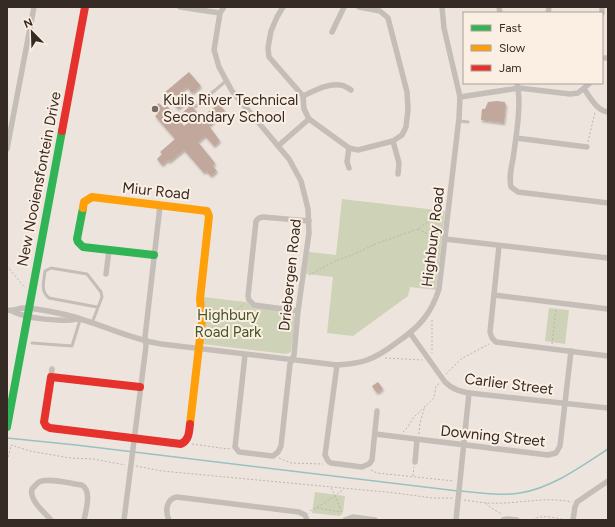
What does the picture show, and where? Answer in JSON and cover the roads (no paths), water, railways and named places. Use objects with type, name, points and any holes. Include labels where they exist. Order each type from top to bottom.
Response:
[{"type":"street","points":[[7,149],[34,7]]},
{"type":"street","name":"New Nooiensfontein Drive","points":[[7,427],[27,312],[85,7]]},
{"type":"street","points":[[180,7],[220,13]]},
{"type":"street","name":"Driebergen Road","points":[[224,7],[220,13],[214,50],[219,67],[232,91],[289,159],[301,181],[307,202],[310,222],[298,311],[294,355],[290,364],[281,446],[278,452],[273,456],[239,452],[235,447],[234,443],[245,355]]},
{"type":"street","points":[[283,7],[273,24],[268,54],[272,61],[303,96],[304,109],[309,119],[349,148],[358,150],[393,141],[402,135],[405,131],[408,109],[407,92],[388,18],[380,11],[360,7]]},
{"type":"street","points":[[332,32],[344,7]]},
{"type":"street","name":"Highbury Road","points":[[10,311],[20,315],[27,312],[67,321],[79,319],[92,322],[146,341],[161,344],[337,365],[359,363],[374,357],[410,333],[426,318],[436,300],[439,289],[459,121],[460,97],[444,28],[442,7]]},
{"type":"street","points":[[460,97],[506,92],[518,86],[570,94],[578,93],[589,84]]},
{"type":"street","points":[[303,96],[328,86],[344,86],[351,90]]},
{"type":"street","points":[[518,86],[520,94],[516,138],[510,177],[511,187],[518,192],[608,203]]},
{"type":"street","points":[[584,89],[597,107],[608,112]]},
{"type":"street","points":[[278,146],[309,119]]},
{"type":"street","points":[[516,138],[587,147]]},
{"type":"street","points":[[393,141],[399,163],[398,174]]},
{"type":"street","points":[[349,148],[347,162],[349,168]]},
{"type":"street","name":"Miur Road","points":[[134,442],[181,444],[187,441],[189,436],[202,321],[200,300],[209,216],[207,211],[204,210],[92,198],[87,199],[84,202],[78,237],[79,243],[83,247],[154,255]]},
{"type":"street","points":[[124,520],[146,341],[160,206]]},
{"type":"street","points":[[298,311],[254,305],[249,300],[248,296],[256,221],[262,217],[310,222]]},
{"type":"street","points":[[445,240],[608,258]]},
{"type":"street","points":[[499,246],[490,332],[494,340],[496,342],[608,356]]},
{"type":"street","points":[[106,274],[109,250]]},
{"type":"street","points":[[494,295],[608,308]]},
{"type":"street","name":"Carlier Street","points":[[410,333],[450,387],[457,390],[469,393],[608,408]]},
{"type":"street","points":[[565,403],[571,351]]},
{"type":"street","points":[[337,365],[325,455],[328,461],[331,463],[362,467],[369,464],[372,460],[377,411]]},
{"type":"street","points":[[134,442],[48,428],[44,424],[44,419],[51,373],[140,387]]},
{"type":"street","points":[[456,520],[465,445],[469,393]]},
{"type":"street","name":"Downing Street","points":[[375,434],[548,455],[556,453],[560,446],[565,403]]},
{"type":"street","points":[[415,462],[417,440]]},
{"type":"street","points":[[573,520],[576,503],[608,481]]},
{"type":"street","points":[[51,520],[39,507],[32,495],[32,489],[38,482],[56,482],[82,485],[85,487],[87,493],[84,520]]},
{"type":"street","points":[[169,520],[167,512],[168,503],[171,499],[177,497],[300,512],[306,518]]},
{"type":"street","points":[[344,518],[353,517],[375,520]]},
{"type":"street","points":[[504,520],[517,520]]},
{"type":"lane","points":[[195,107],[226,81]]},
{"type":"lane","points":[[459,121],[468,122]]},
{"type":"lane","points":[[92,322],[102,297],[101,292],[87,274],[51,268],[45,271],[43,290],[44,294],[49,298],[97,307]]},
{"type":"lane","points":[[32,343],[72,346],[79,319]]},
{"type":"waterway","points":[[7,438],[458,491]]},
{"type":"waterway","points":[[461,491],[505,494],[520,493],[532,490],[566,476],[608,449]]},
{"type":"place","name":"Kuils River Technical Secondary School","points":[[155,109]]},
{"type":"park label","name":"Highbury Road Park","points":[[228,324]]}]
